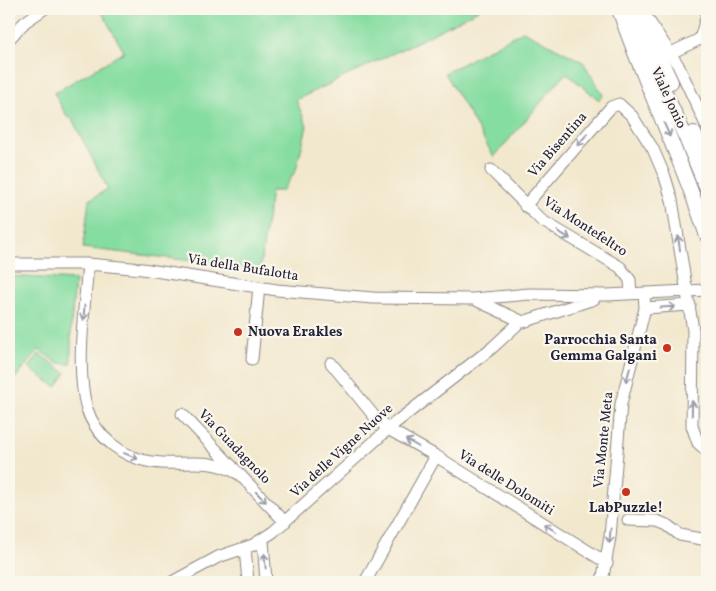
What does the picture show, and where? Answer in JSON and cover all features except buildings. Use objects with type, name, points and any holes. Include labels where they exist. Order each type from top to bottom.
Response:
[{"type":"main road","points":[[619,9],[647,85],[690,185],[707,236]]},
{"type":"main road","name":"Viale Jonio","points":[[625,9],[682,129],[707,189]]},
{"type":"main road","name":"Viale Jonio","points":[[637,9],[707,162]]},
{"type":"street","points":[[9,39],[25,22],[44,9]]},
{"type":"street","points":[[641,9],[671,53],[707,127]]},
{"type":"street","points":[[671,53],[704,40],[707,15]]},
{"type":"street","name":"Via Bisentina","points":[[525,206],[615,105],[621,105],[632,116],[653,149],[663,171],[673,204],[688,291]]},
{"type":"street","name":"Via Montefeltro","points":[[491,170],[525,206],[546,223],[620,267],[630,280],[631,294]]},
{"type":"street","name":"Via della Bufalotta","points":[[9,264],[88,264],[179,273],[259,287],[373,298],[473,299],[521,296]]},
{"type":"street","points":[[88,264],[83,376],[86,404],[94,424],[115,448],[136,458],[160,463],[214,463],[237,473]]},
{"type":"street","points":[[252,359],[259,287]]},
{"type":"street","points":[[518,320],[512,313],[512,304],[521,296],[607,295],[707,290]]},
{"type":"street","points":[[688,291],[694,348],[692,426],[696,439],[707,451]]},
{"type":"street","name":"Via Monte Meta","points":[[602,582],[607,563],[621,404],[645,308],[644,293]]},
{"type":"street","points":[[534,295],[540,301],[541,307],[537,316]]},
{"type":"street","points":[[473,299],[518,320],[530,320],[537,316],[607,295]]},
{"type":"street","points":[[645,308],[690,305]]},
{"type":"street","name":"Via delle Vigne Nuove","points":[[172,582],[218,557],[263,540],[388,430],[494,347],[518,320]]},
{"type":"street","name":"Via delle Dolomiti","points":[[331,362],[374,416],[388,430],[436,456],[607,563]]},
{"type":"street","name":"Via Guadagnolo","points":[[182,414],[285,522]]},
{"type":"street","points":[[365,582],[436,456]]},
{"type":"street","points":[[628,520],[657,520],[680,535],[707,540]]},
{"type":"street","points":[[263,540],[266,582]]},
{"type":"street","points":[[245,548],[248,582]]},
{"type":"green space","points":[[100,9],[480,9],[427,37],[296,100],[307,126],[296,170],[282,191],[271,191],[260,269],[83,248],[89,200],[108,189],[71,117],[68,118],[54,93],[124,52]]},
{"type":"green space","points":[[523,31],[583,62],[603,95],[599,100],[566,73],[494,157],[445,73]]},
{"type":"green space","points":[[9,276],[75,280],[71,326],[71,364],[57,363],[39,350],[12,382],[9,379]]},
{"type":"green space","points":[[39,354],[66,373],[56,387],[29,368]]},
{"type":"place","name":"Nuova Erakles","points":[[238,332]]},
{"type":"place","name":"Parrocchia Santa Gemma Galgani","points":[[667,348]]},
{"type":"place","name":"LabPuzzle!","points":[[626,492]]}]
